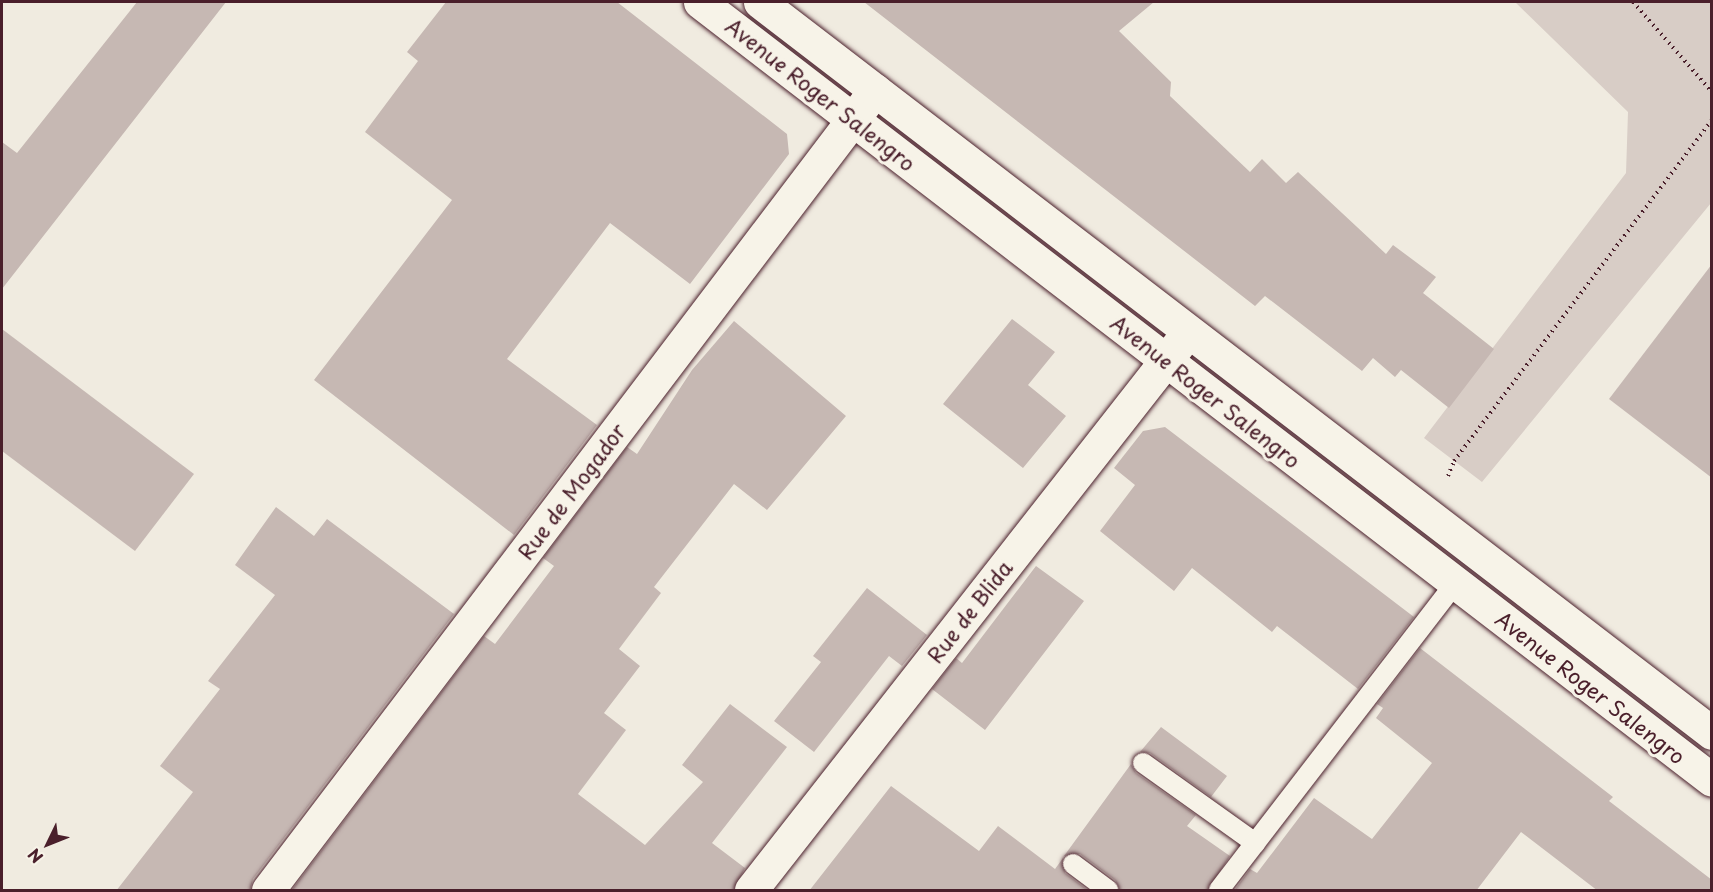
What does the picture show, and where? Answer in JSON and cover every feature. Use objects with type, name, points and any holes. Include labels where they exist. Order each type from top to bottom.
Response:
[{"type":"main road","name":"Avenue Roger Salengro","points":[[700,2],[1712,780]]},
{"type":"main road","name":"Avenue Roger Salengro","points":[[760,2],[1712,733]]},
{"type":"main road","name":"Rue de Mogador","points":[[268,891],[875,90]]},
{"type":"main road","name":"Rue de Blida","points":[[750,891],[1188,332]]},
{"type":"lane","points":[[1219,891],[1455,583]]},
{"type":"lane","points":[[1143,763],[1255,843]]},
{"type":"lane","points":[[1072,864],[1108,891]]},
{"type":"path","points":[[1633,2],[1712,92]]},
{"type":"path","points":[[1432,519],[1454,461],[1712,120]]},
{"type":"shaded area","points":[[1515,2],[1711,2],[1711,203],[1482,482],[1424,438],[1626,173],[1628,112]]},
{"type":"building","points":[[137,2],[226,2],[2,289],[2,142],[17,153]]},
{"type":"building","points":[[446,2],[617,2],[787,134],[789,154],[690,284],[610,223],[507,359],[597,425],[514,535],[314,380],[452,200],[365,132],[418,61],[407,52]]},
{"type":"building","points":[[864,2],[1154,2],[1119,31],[1171,82],[1170,96],[1250,172],[1262,159],[1286,183],[1298,172],[1386,254],[1393,245],[1436,277],[1423,293],[1494,349],[1449,408],[1401,370],[1395,377],[1373,358],[1362,371],[1265,296],[1255,306]]},
{"type":"building","points":[[1712,264],[1712,478],[1609,399]]},
{"type":"building","points":[[1012,319],[1055,352],[1028,385],[1066,416],[1023,468],[943,404]]},
{"type":"building","points":[[734,321],[846,416],[767,510],[734,484],[654,587],[661,593],[619,649],[640,666],[604,713],[626,730],[578,794],[645,845],[703,782],[682,765],[730,704],[787,747],[712,843],[745,868],[733,891],[291,891],[484,636],[495,644],[554,566],[543,558],[627,447],[637,454],[692,370]]},
{"type":"building","points":[[2,329],[194,474],[135,551],[2,451]]},
{"type":"building","points":[[1165,427],[1414,617],[1358,689],[1277,626],[1272,632],[1192,568],[1174,591],[1100,531],[1135,485],[1114,468],[1143,431]]},
{"type":"building","points":[[276,507],[314,536],[327,519],[454,614],[253,879],[250,891],[116,891],[193,792],[160,766],[220,689],[208,681],[275,595],[235,565]]},
{"type":"building","points":[[1036,566],[1084,601],[985,730],[932,689],[956,658],[962,663]]},
{"type":"building","points":[[867,588],[927,635],[902,666],[889,656],[814,752],[774,721],[821,662],[813,656]]},
{"type":"building","points":[[1420,648],[1613,797],[1609,801],[1712,880],[1712,891],[1598,891],[1521,832],[1476,891],[1234,891],[1250,869],[1257,873],[1314,798],[1372,839],[1432,763],[1376,718],[1383,708],[1377,704]]},
{"type":"building","points":[[1161,727],[1227,776],[1211,797],[1150,753],[1140,752]]},
{"type":"building","points":[[1131,764],[1136,773],[1196,815],[1187,826],[1230,856],[1207,891],[1120,891],[1115,880],[1080,854],[1064,856]]},
{"type":"building","points":[[891,786],[979,851],[998,826],[1055,869],[1063,858],[1065,873],[1089,891],[809,891]]}]
